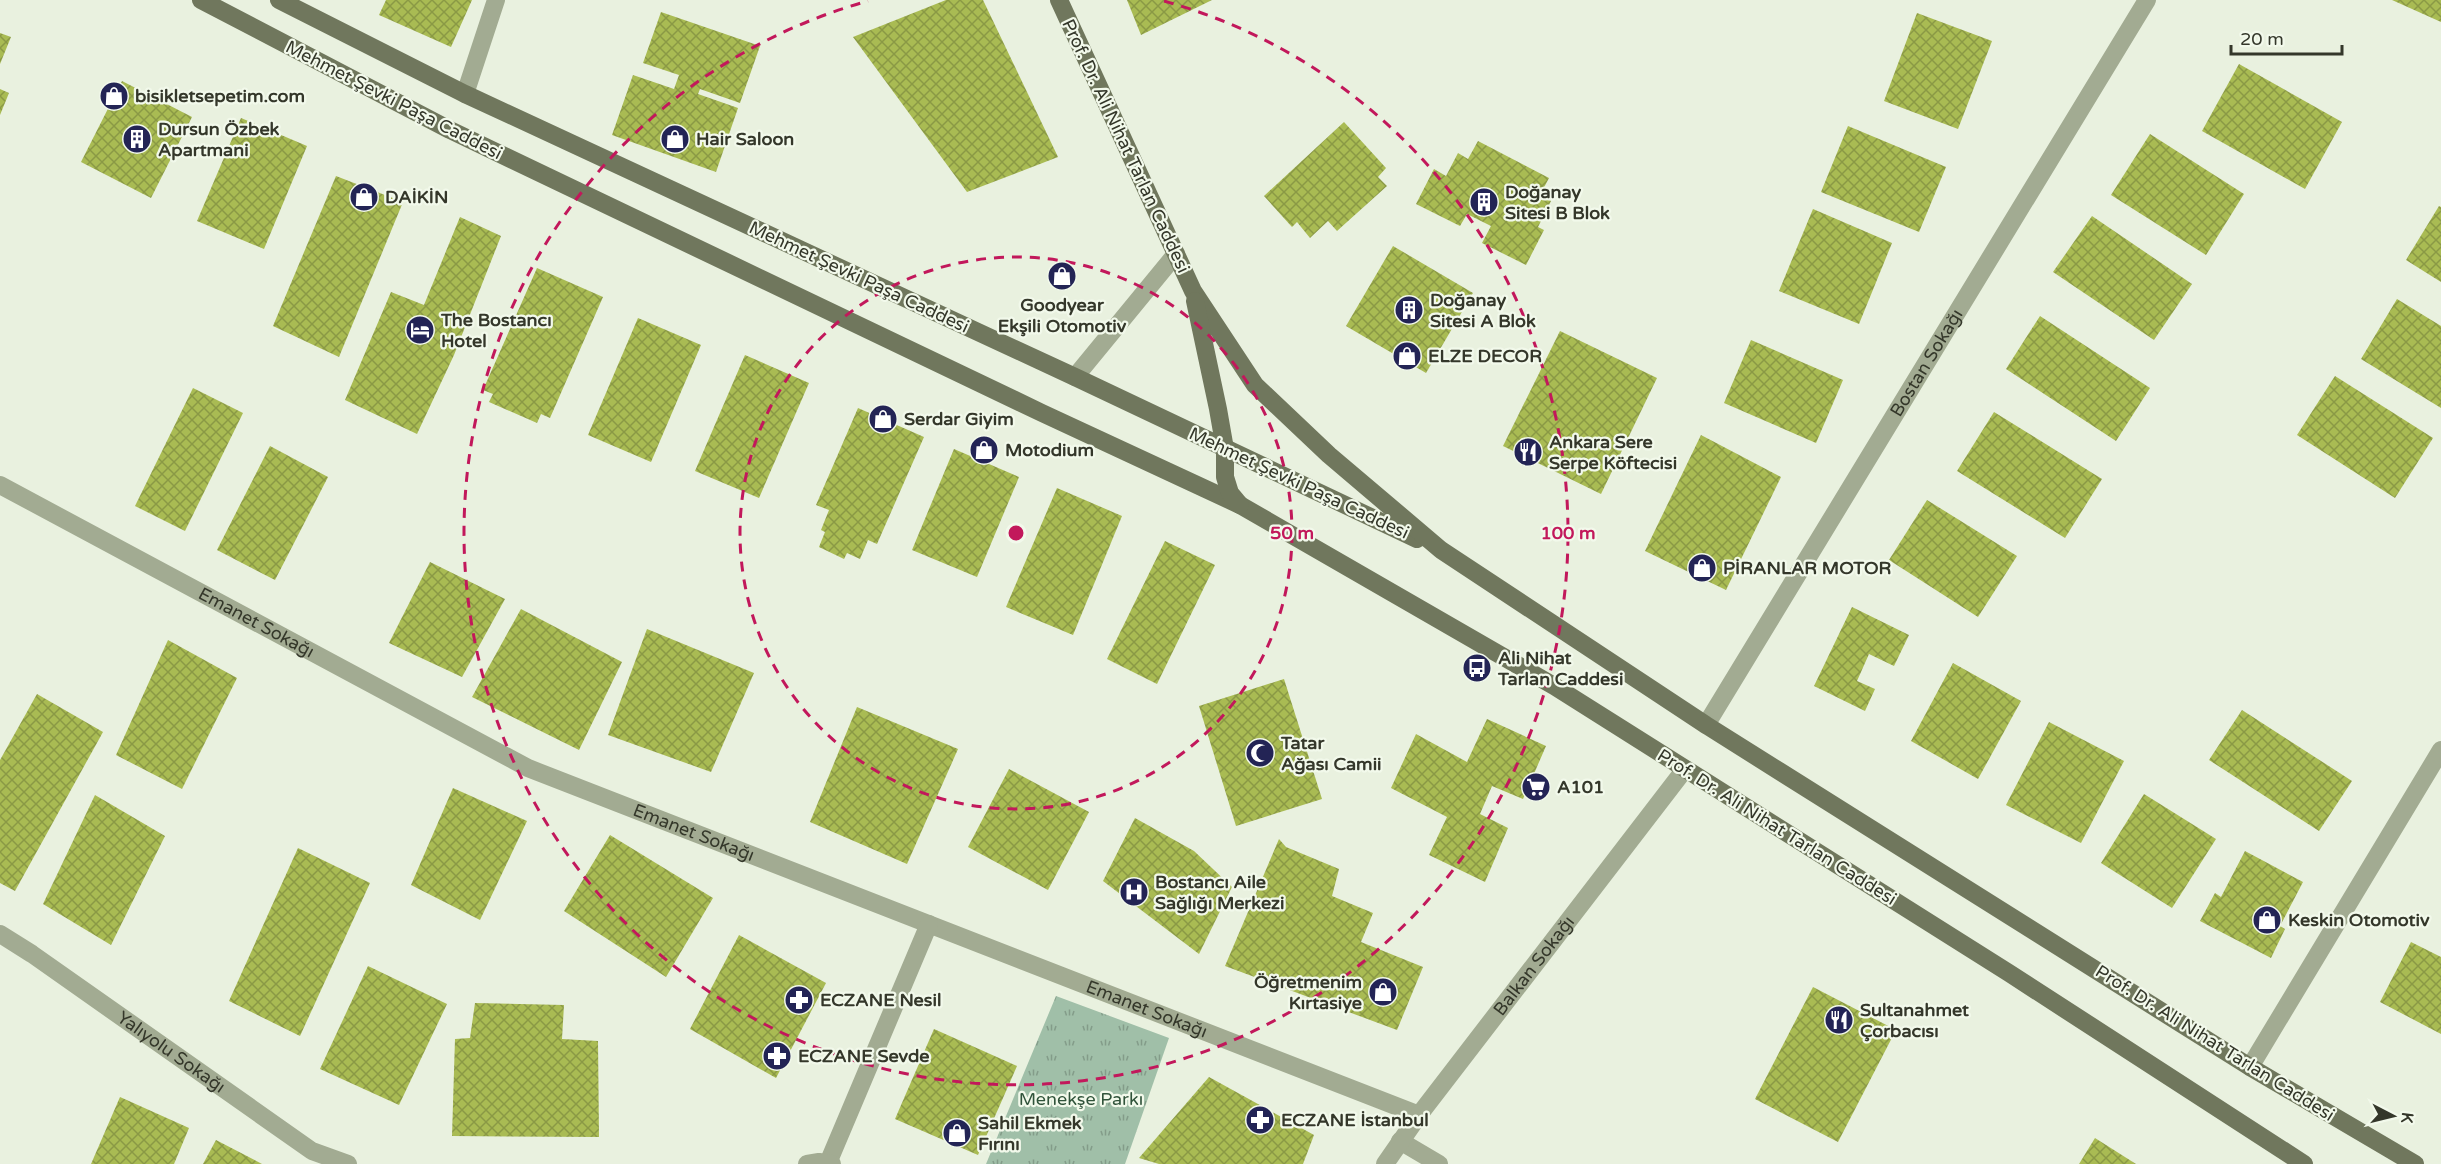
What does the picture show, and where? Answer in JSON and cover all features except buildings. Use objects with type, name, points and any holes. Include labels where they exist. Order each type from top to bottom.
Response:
[{"type":"main road","name":"Mehmet Şevki Paşa Caddesi","points":[[201,0],[450,130],[1240,505]]},
{"type":"main road","name":"Mehmet Şevki Paşa Caddesi","points":[[279,0],[465,94],[1268,467],[1441,550]]},
{"type":"main road","name":"Prof. Dr. Ali Nihat Tarlan Caddesi","points":[[1059,0],[1193,291]]},
{"type":"main road","points":[[1193,291],[1225,449],[1225,477],[1230,493],[1240,505]]},
{"type":"main road","points":[[1193,291],[1255,385],[1329,455],[1441,550]]},
{"type":"main road","name":"Prof. Dr. Ali Nihat Tarlan Caddesi","points":[[1240,505],[1554,686],[2009,973],[2304,1164]]},
{"type":"main road","name":"Prof. Dr. Ali Nihat Tarlan Caddesi","points":[[1441,550],[1706,725],[2250,1067],[2415,1164]]},
{"type":"street","points":[[465,94],[496,0]]},
{"type":"street","name":"Bostan Sokağı","points":[[1706,725],[2147,0]]},
{"type":"street","points":[[1075,377],[1176,254]]},
{"type":"street","name":"Emanet Sokağı","points":[[0,485],[528,768],[1419,1114]]},
{"type":"street","points":[[2250,1067],[2441,750]]},
{"type":"street","name":"Balkan Sokağı","points":[[1385,1164],[1419,1114],[1685,770]]},
{"type":"street","points":[[807,1164],[819,1162],[830,1164],[928,924]]},
{"type":"street","name":"Yalıyolu Sokağı","points":[[0,934],[32,954],[313,1157],[348,1164]]},
{"type":"street","points":[[1400,1141],[1438,1164]]},
{"type":"green space","name":"Menekşe Parkı","points":[[1056,996],[1169,1038],[1125,1164],[986,1164]]},
{"type":"place","name":"bisikletsepetim.com","points":[[114,96]]},
{"type":"place","name":"Dursun Özbek Apartmani","points":[[137,139]]},
{"type":"place","name":"Hair Saloon","points":[[675,139]]},
{"type":"place","name":"DAİKİN","points":[[364,197]]},
{"type":"place","name":"Doğanay Sitesi B Blok","points":[[1484,202]]},
{"type":"place","name":"Goodyear Ekşili Otomotiv","points":[[1062,276]]},
{"type":"place","name":"Doğanay Sitesi A Blok","points":[[1409,310]]},
{"type":"place","name":"The Bostancı Hotel","points":[[420,330]]},
{"type":"place","name":"ELZE DECOR","points":[[1407,356]]},
{"type":"place","name":"Serdar Giyim","points":[[883,419]]},
{"type":"place","name":"Motodium","points":[[984,450]]},
{"type":"place","name":"Ankara Sere Serpe Köftecisi","points":[[1528,452]]},
{"type":"place","name":"PİRANLAR MOTOR","points":[[1702,568]]},
{"type":"place","name":"Ali Nihat Tarlan Caddesi","points":[[1477,668]]},
{"type":"place","name":"Tatar Ağası Camii","points":[[1260,753]]},
{"type":"place","name":"A101","points":[[1536,787]]},
{"type":"place","name":"Bostancı Aile Sağlığı Merkezi","points":[[1134,892]]},
{"type":"place","name":"Keskin Otomotiv","points":[[2267,920]]},
{"type":"place","name":"Öğretmenim Kırtasiye","points":[[1383,992]]},
{"type":"place","name":"ECZANE Nesil","points":[[799,1000]]},
{"type":"place","name":"Sultanahmet Çorbacısı","points":[[1839,1020]]},
{"type":"place","name":"ECZANE Sevde","points":[[777,1056]]},
{"type":"place","name":"ECZANE İstanbul","points":[[1260,1120]]},
{"type":"place","name":"Sahil Ekmek Fırını","points":[[957,1133]]}]
